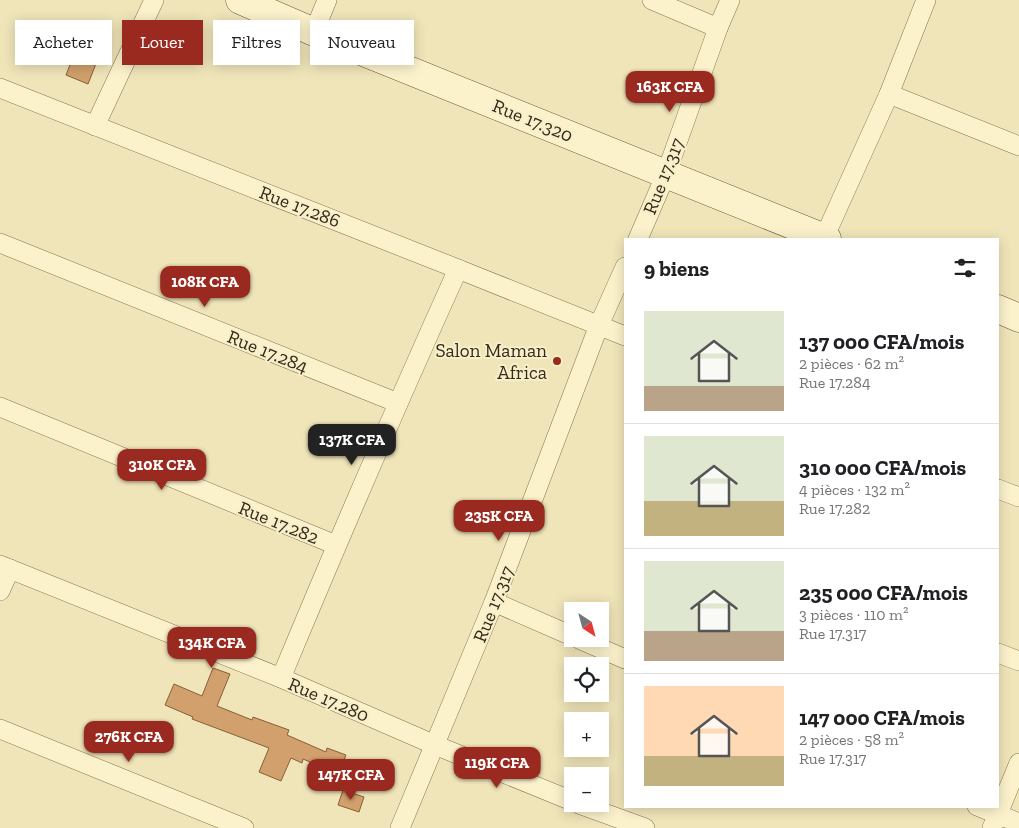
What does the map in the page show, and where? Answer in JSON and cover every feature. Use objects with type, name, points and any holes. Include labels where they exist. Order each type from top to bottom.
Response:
[{"type":"street","points":[[95,126],[154,0]]},
{"type":"street","name":"Rue 17.320","points":[[240,0],[310,30]]},
{"type":"street","points":[[319,20],[327,0]]},
{"type":"street","points":[[652,0],[718,28]]},
{"type":"street","name":"Rue 17.317","points":[[638,238],[666,174],[718,28],[730,0]]},
{"type":"street","points":[[826,238],[889,94],[926,0]]},
{"type":"street","name":"Rue 17.320","points":[[396,65],[826,238]]},
{"type":"street","name":"Rue 17.286","points":[[0,88],[624,336]]},
{"type":"street","points":[[889,94],[1019,146]]},
{"type":"street","name":"Rue 17.284","points":[[0,243],[398,403]]},
{"type":"street","points":[[281,678],[336,545],[458,269]]},
{"type":"street","name":"Rue 17.317","points":[[400,828],[494,602],[599,325],[624,269]]},
{"type":"street","points":[[999,309],[1019,318]]},
{"type":"street","name":"Rue 17.282","points":[[0,407],[336,545]]},
{"type":"street","points":[[999,489],[1019,497]]},
{"type":"street","points":[[0,591],[5,567]]},
{"type":"street","name":"Rue 17.280","points":[[5,567],[281,678],[564,798]]},
{"type":"street","points":[[494,602],[564,633]]},
{"type":"street","points":[[600,648],[624,659]]},
{"type":"street","points":[[999,653],[1019,662]]},
{"type":"street","points":[[0,729],[236,826]]},
{"type":"street","points":[[995,821],[1019,763]]},
{"type":"street","points":[[979,808],[995,821],[1019,823]]},
{"type":"street","points":[[600,812],[645,828]]},
{"type":"building","points":[[70,65],[95,65],[88,84],[66,75]]},
{"type":"building","points":[[213,668],[230,674],[217,706],[252,720],[253,717],[289,730],[287,735],[326,752],[327,748],[346,755],[338,774],[303,759],[302,763],[291,758],[281,781],[259,772],[269,748],[192,719],[193,717],[165,705],[174,684],[202,696]]},
{"type":"building","points":[[343,790],[364,797],[359,812],[338,805]]},
{"type":"place","name":"Salon Maman Africa","points":[[557,361]]}]
